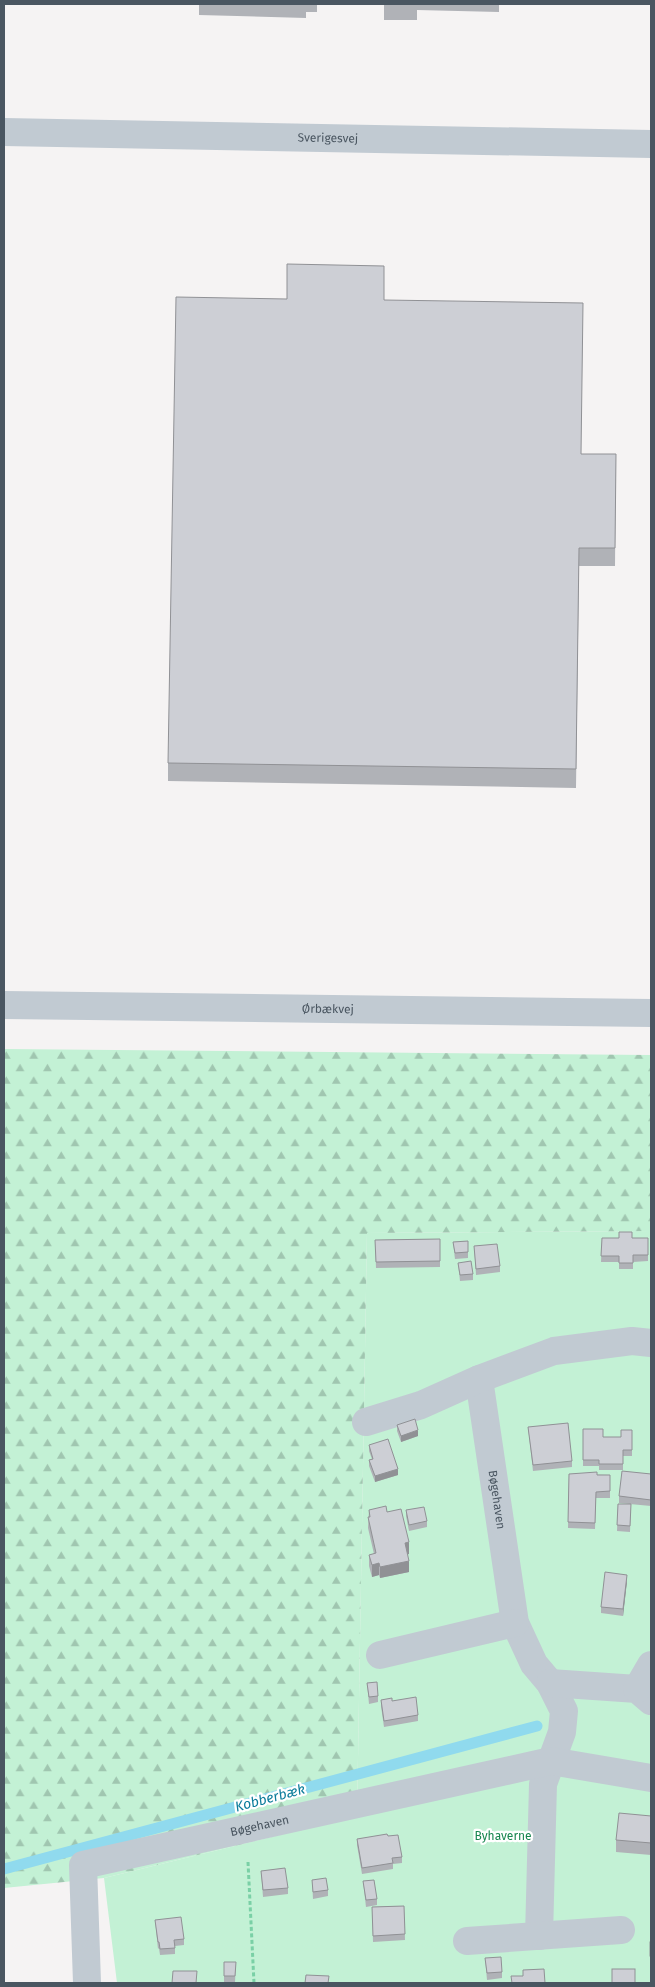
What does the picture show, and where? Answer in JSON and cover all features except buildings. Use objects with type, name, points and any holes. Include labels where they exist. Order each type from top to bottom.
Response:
[{"type":"street","name":"Sverigesvej","points":[[4,132],[651,144]]},
{"type":"street","name":"Ørbækvej","points":[[4,1005],[651,1013]]},
{"type":"street","points":[[366,1422],[421,1405],[479,1379],[554,1351],[632,1341],[651,1343]]},
{"type":"street","name":"Bøgehaven","points":[[479,1379],[515,1623],[534,1664],[550,1682],[564,1711],[562,1732],[543,1784],[539,1936]]},
{"type":"street","points":[[380,1655],[515,1623]]},
{"type":"street","points":[[550,1682],[644,1695],[651,1665]]},
{"type":"street","name":"Bøgehaven","points":[[87,1983],[83,1865],[551,1761],[651,1778]]},
{"type":"street","points":[[467,1941],[621,1930]]},
{"type":"path","points":[[247,1829],[254,1983]]},
{"type":"green space","points":[[4,1049],[651,1055],[651,1231],[367,1233],[357,1816],[104,1878],[4,1888]]},
{"type":"green space","name":"Byhaverne","points":[[651,1231],[651,1983],[117,1983],[104,1878],[357,1816],[367,1233]]},
{"type":"waterway","name":"Kobberbæk","points":[[4,1869],[537,1726]]}]
